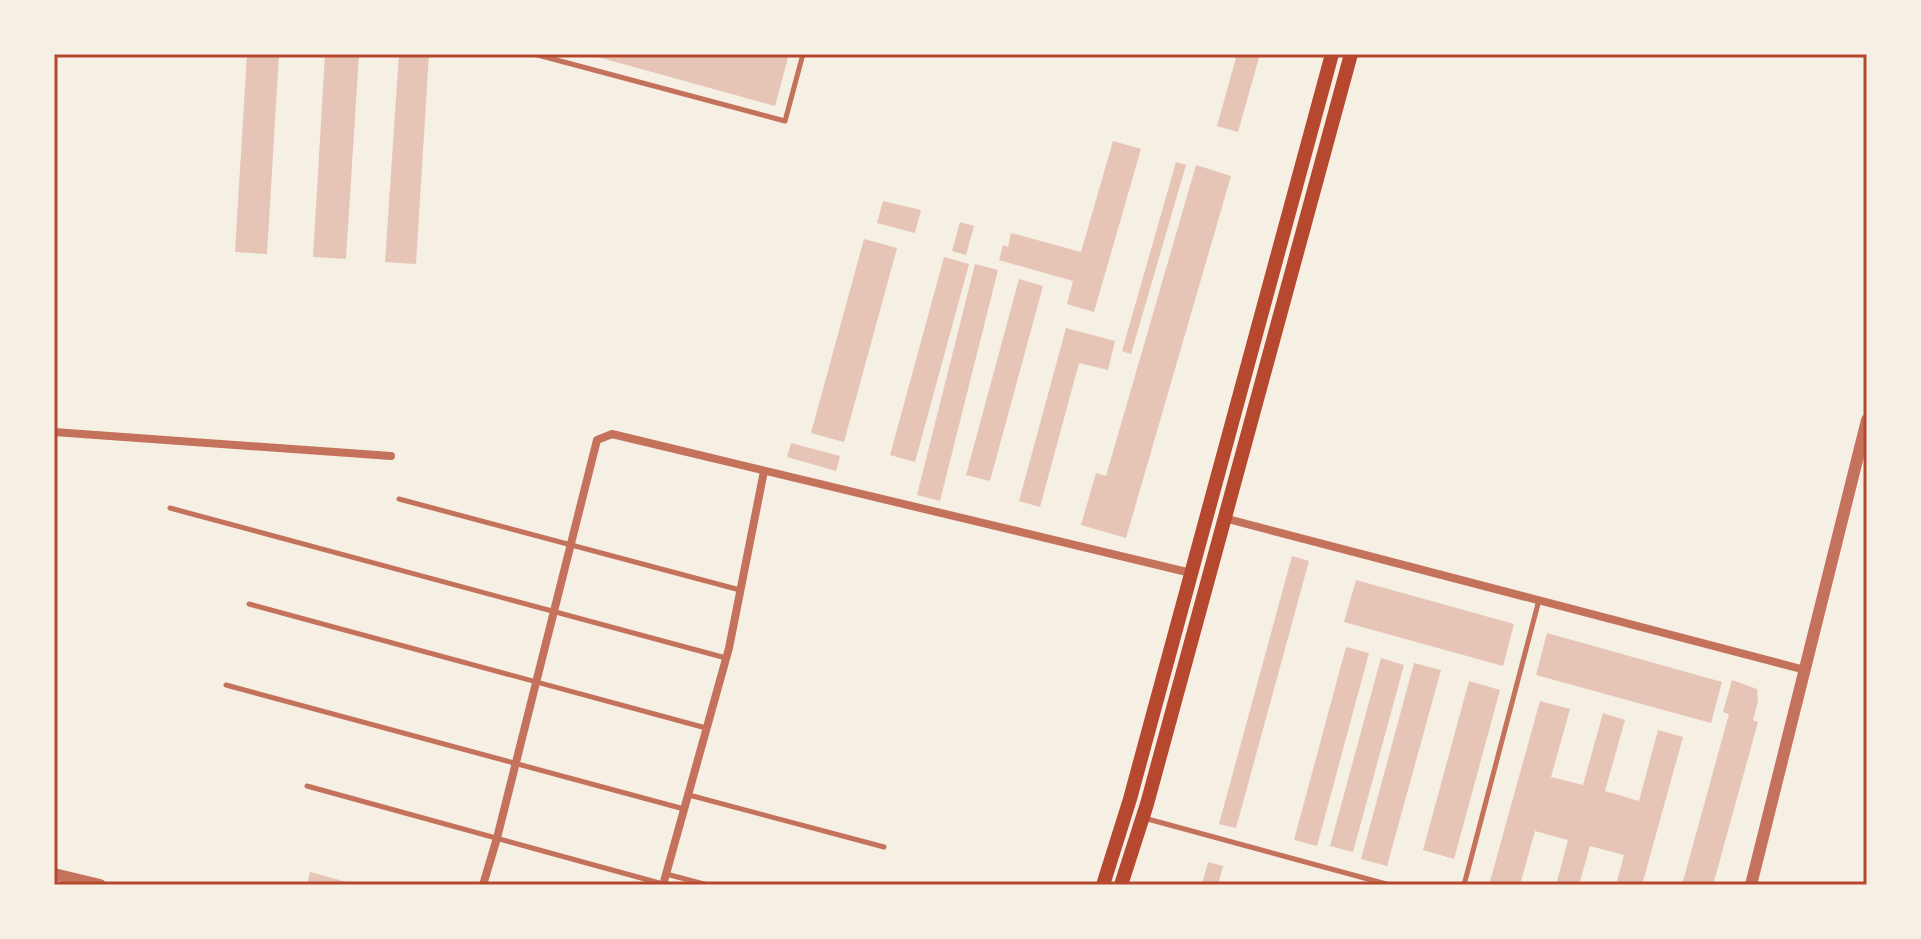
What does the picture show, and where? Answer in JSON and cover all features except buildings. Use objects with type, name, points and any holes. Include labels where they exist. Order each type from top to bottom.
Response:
[{"type":"main road","points":[[1103,885],[1130,799],[1332,54]]},
{"type":"main road","points":[[1121,885],[1143,818],[1351,54]]},
{"type":"street","points":[[1751,885],[1867,420]]},
{"type":"street","points":[[54,432],[391,456]]},
{"type":"street","points":[[483,885],[597,440],[605,435],[612,434],[1191,573]]},
{"type":"street","points":[[664,881],[726,658],[764,471]]},
{"type":"street","points":[[1224,518],[1805,670]]},
{"type":"street","points":[[54,874],[100,885]]},
{"type":"lane","points":[[534,54],[785,121],[803,54]]},
{"type":"lane","points":[[399,499],[740,590]]},
{"type":"lane","points":[[170,508],[726,658]]},
{"type":"lane","points":[[1464,885],[1539,600]]},
{"type":"lane","points":[[249,604],[706,728]]},
{"type":"lane","points":[[226,685],[684,809]]},
{"type":"lane","points":[[307,786],[664,881],[708,885]]},
{"type":"lane","points":[[688,795],[884,847]]},
{"type":"lane","points":[[1143,818],[1390,885]]}]
